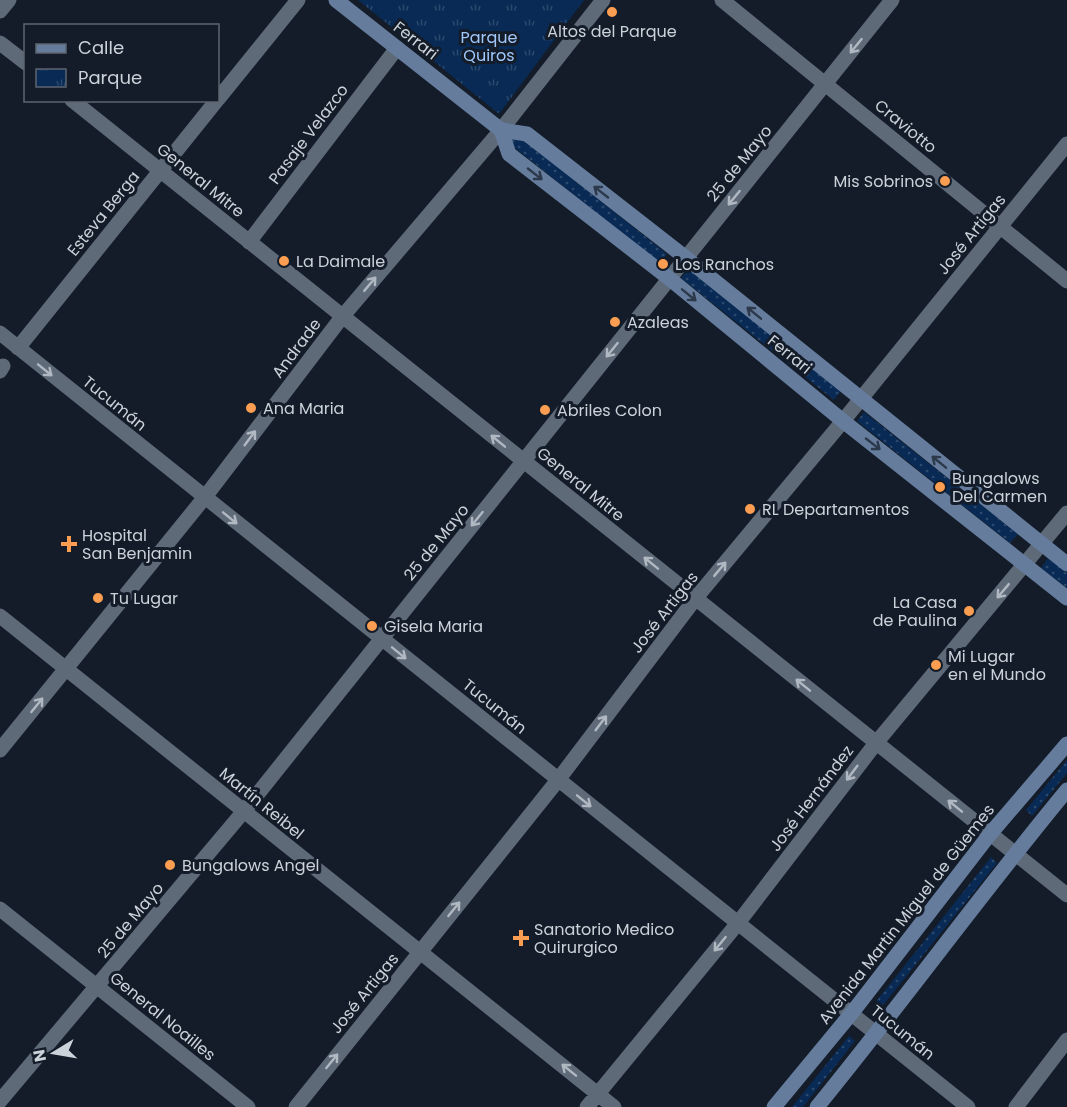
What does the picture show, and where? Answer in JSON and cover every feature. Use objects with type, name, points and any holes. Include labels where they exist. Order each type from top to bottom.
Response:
[{"type":"main road","name":"Ferrari","points":[[336,0],[501,130],[526,134],[686,258],[1067,564]]},
{"type":"main road","name":"Ferrari","points":[[501,130],[509,154],[670,279],[843,421],[1067,598]]},
{"type":"main road","name":"Avenida Martin Miguel de Güemes","points":[[774,1107],[851,1014],[990,834],[1067,744]]},
{"type":"main road","points":[[817,1107],[1015,853],[1067,790]]},
{"type":"street","points":[[0,11],[9,0]]},
{"type":"street","name":"Esteva Berga","points":[[219,98],[298,0]]},
{"type":"street","name":"Andrade","points":[[0,750],[205,497],[342,317],[501,130],[603,0]]},
{"type":"street","name":"Craviotto","points":[[722,0],[1067,281]]},
{"type":"street","name":"25 de Mayo","points":[[0,1101],[244,811],[892,0]]},
{"type":"street","points":[[0,43],[24,61]]},
{"type":"street","name":"Pasaje Velazco","points":[[249,242],[397,48]]},
{"type":"street","name":"General Mitre","points":[[74,102],[1067,895]]},
{"type":"street","name":"Esteva Berga","points":[[18,348],[215,102]]},
{"type":"street","name":"José Artigas","points":[[296,1107],[558,780],[695,599],[861,399],[1067,144]]},
{"type":"street","name":"Tucumán","points":[[0,333],[968,1107]]},
{"type":"street","name":"José Hernández","points":[[587,1107],[738,923],[876,743],[1067,513]]},
{"type":"street","name":"Martín Reibel","points":[[0,616],[614,1107]]},
{"type":"street","name":"General Noailles","points":[[0,909],[248,1107]]},
{"type":"street","points":[[1016,1107],[1067,1040]]},
{"type":"green space","name":"Parque Quiros","points":[[358,0],[584,0],[499,114]]},
{"type":"green space","points":[[514,132],[667,254],[660,263],[506,141]]},
{"type":"green space","points":[[688,269],[841,391],[834,400],[681,278]]},
{"type":"green space","points":[[864,412],[1018,534],[1010,543],[857,421]]},
{"type":"green space","points":[[1048,558],[1067,573],[1067,588],[1041,568]]},
{"type":"green space","points":[[1067,760],[1067,773],[1032,816],[1026,810]]},
{"type":"green space","points":[[991,857],[997,863],[880,1009],[874,1004]]},
{"type":"green space","points":[[849,1036],[855,1041],[803,1107],[792,1107]]},
{"type":"place","name":"Altos del Parque","points":[[612,12]]},
{"type":"place","name":"Mis Sobrinos","points":[[945,181]]},
{"type":"place","name":"La Daimale","points":[[284,261]]},
{"type":"place","name":"Los Ranchos","points":[[663,264]]},
{"type":"place","name":"Azaleas","points":[[615,322]]},
{"type":"place","name":"Ana Maria","points":[[251,408]]},
{"type":"place","name":"Abriles Colon","points":[[545,410]]},
{"type":"place","name":"Bungalows Del Carmen","points":[[940,487]]},
{"type":"place","name":"RL Departamentos","points":[[750,509]]},
{"type":"place","name":"Hospital San Benjamin","points":[[69,544]]},
{"type":"place","name":"Tu Lugar","points":[[98,598]]},
{"type":"place","name":"La Casa de Paulina","points":[[969,611]]},
{"type":"place","name":"Gisela Maria","points":[[372,626]]},
{"type":"place","name":"Mi Lugar en el Mundo","points":[[936,665]]},
{"type":"place","name":"Bungalows Angel","points":[[170,865]]},
{"type":"place","name":"Sanatorio Medico Quirurgico","points":[[521,938]]}]
